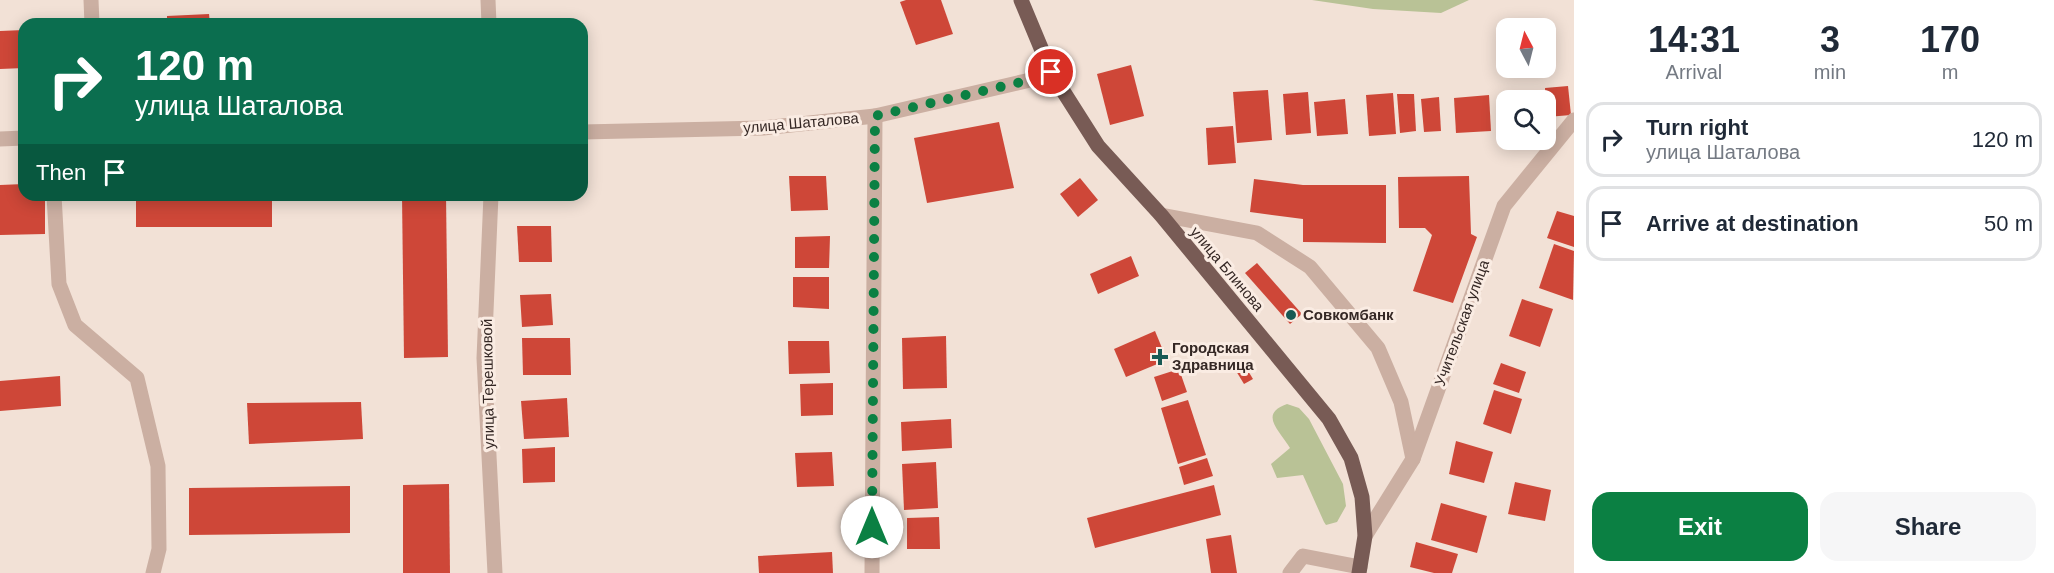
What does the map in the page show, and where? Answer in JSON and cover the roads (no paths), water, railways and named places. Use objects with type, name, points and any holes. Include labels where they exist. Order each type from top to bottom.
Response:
[{"type":"main road","name":"улица Блинова","points":[[1021,0],[1051,72],[1098,146],[1161,215],[1329,419],[1352,458],[1362,497],[1365,536],[1360,570]]},
{"type":"street","points":[[91,0],[92,18]]},
{"type":"street","points":[[488,0],[489,18]]},
{"type":"street","name":"улица Шаталова","points":[[588,132],[763,128],[875,116],[1026,81],[1051,72]]},
{"type":"street","points":[[872,573],[875,116]]},
{"type":"street","name":"Учительская улица","points":[[1365,536],[1413,459],[1504,206],[1574,120]]},
{"type":"street","points":[[0,140],[18,138]]},
{"type":"street","points":[[54,201],[59,284],[75,326],[136,378],[158,466],[159,549],[153,573]]},
{"type":"street","name":"улица Терешковой","points":[[491,201],[484,358],[495,573]]},
{"type":"street","points":[[1161,215],[1257,233],[1310,267],[1378,348],[1401,402],[1413,459]]},
{"type":"street","points":[[1290,573],[1303,556],[1360,570]]},
{"type":"place","name":"Совкомбанк","points":[[1291,315]]},
{"type":"place","name":"Городская Здравница","points":[[1160,357]]}]
